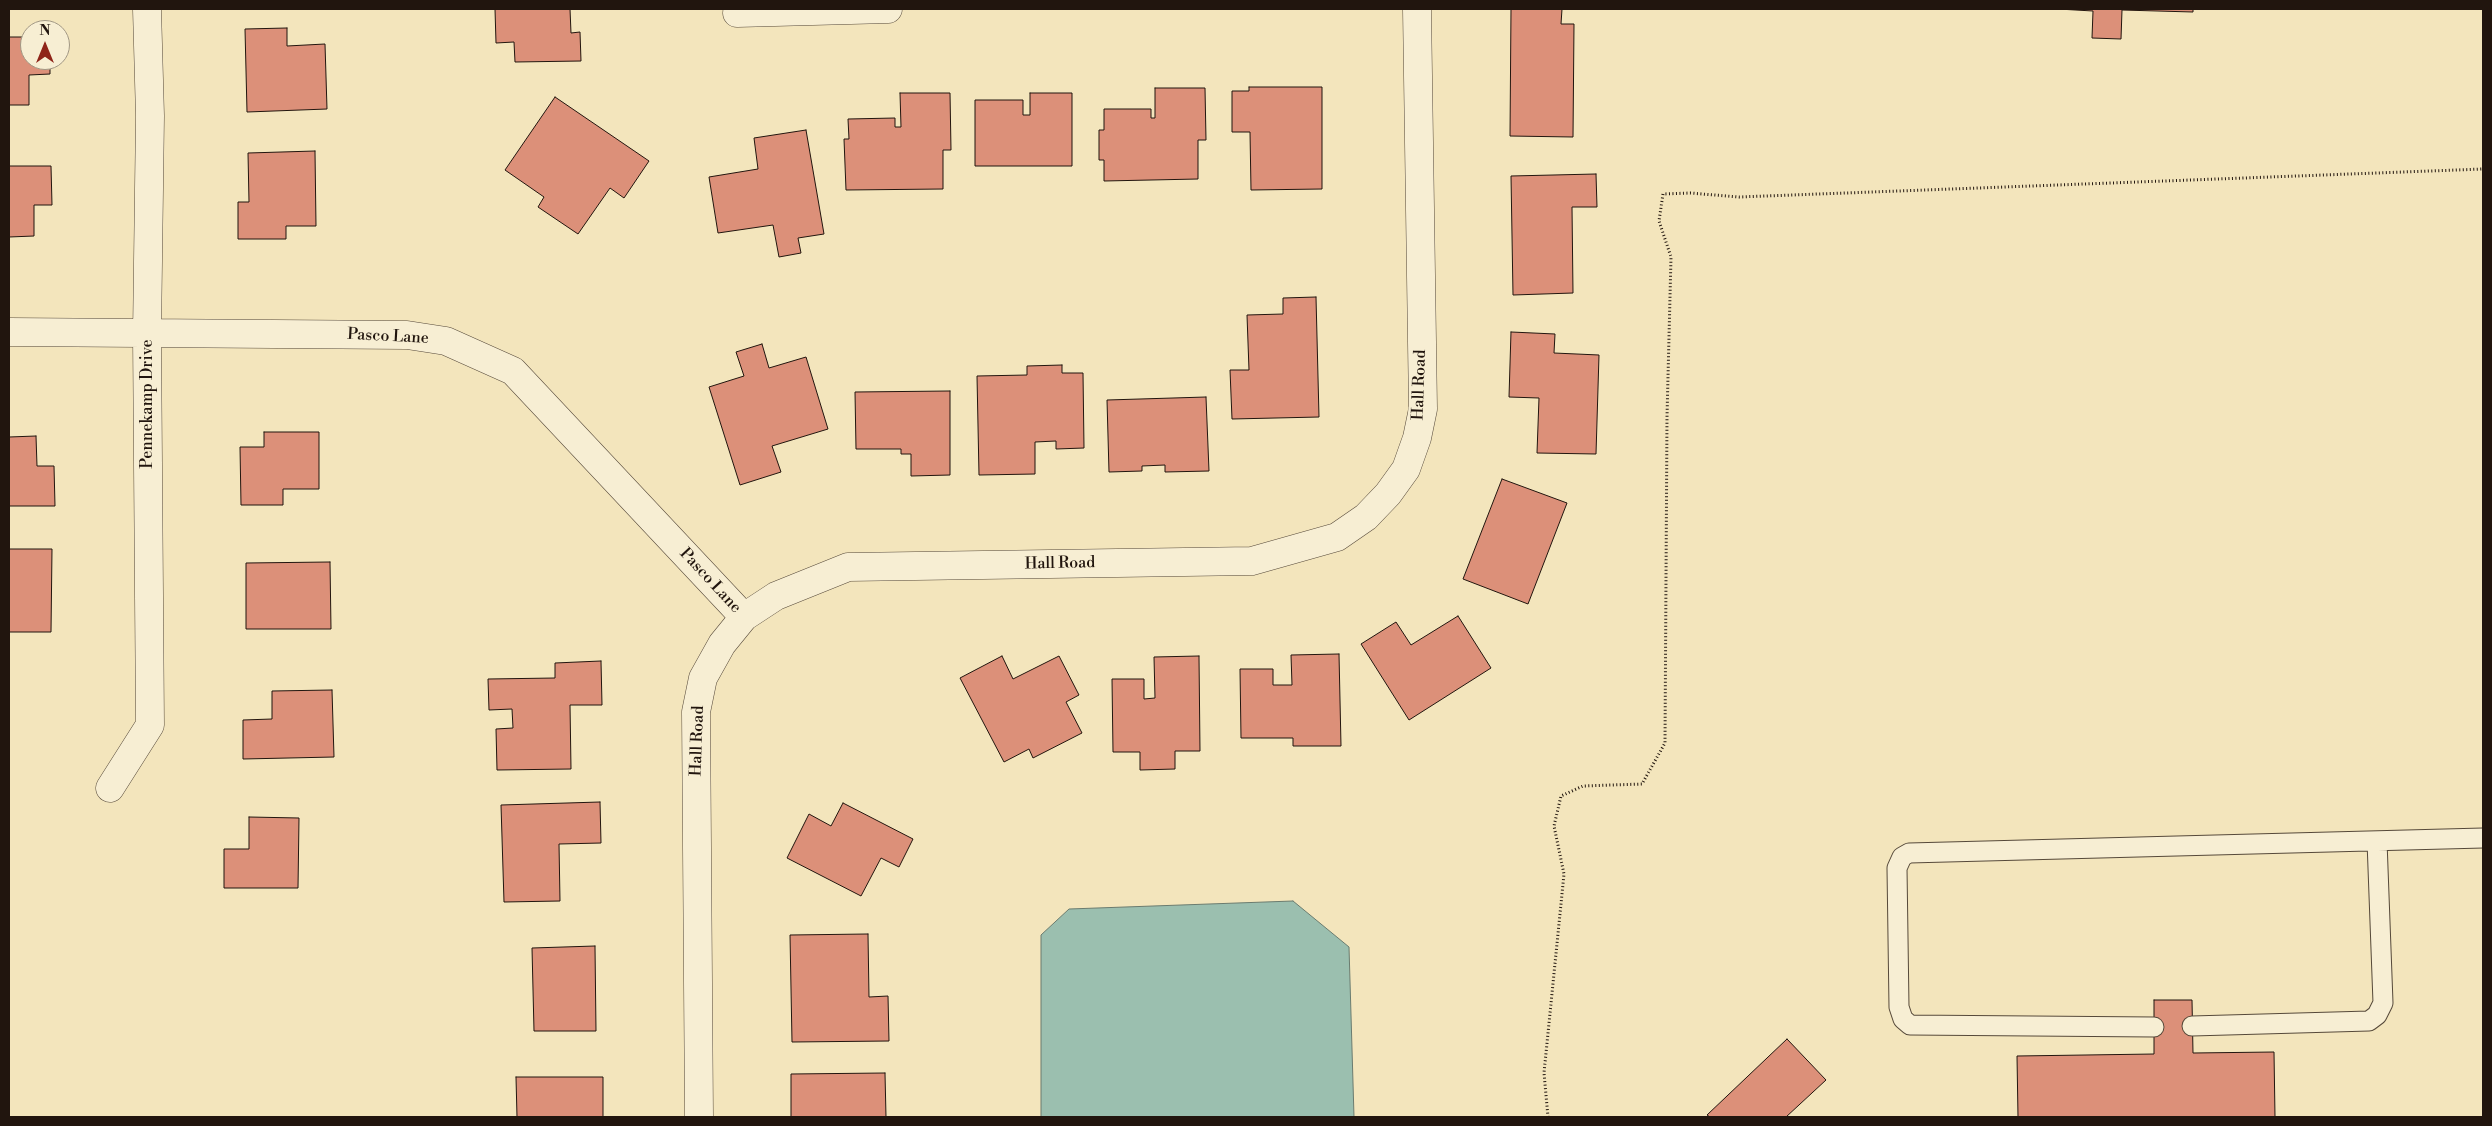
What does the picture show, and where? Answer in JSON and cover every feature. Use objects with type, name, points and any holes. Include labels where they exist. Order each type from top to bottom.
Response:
[{"type":"street","name":"Pennekamp Drive","points":[[110,788],[150,725],[147,334],[150,116],[148,9]]},
{"type":"street","points":[[737,13],[888,9]]},
{"type":"street","name":"Hall Road","points":[[699,1117],[696,712],[703,678],[722,644],[744,617],[776,596],[848,567],[1252,561],[1337,537],[1366,517],[1388,494],[1406,469],[1417,438],[1423,409],[1417,9]]},
{"type":"street","name":"Pasco Lane","points":[[9,332],[407,335],[446,341],[513,371],[744,617]]},
{"type":"lane","points":[[2154,1027],[1910,1024],[1903,1019],[1900,1007],[1897,868],[1902,857],[1909,853],[2483,838]]},
{"type":"lane","points":[[2192,1026],[2369,1021],[2377,1015],[2383,1003],[2377,841]]},
{"type":"path","points":[[1548,1117],[1544,1073],[1564,874],[1554,826],[1561,796],[1584,786],[1642,784],[1665,743],[1667,417],[1671,257],[1659,221],[1663,194],[1690,193],[1739,197],[2483,169]]},
{"type":"shaded area","points":[[1293,901],[1349,947],[1354,1117],[1041,1117],[1041,935],[1069,909]]},
{"type":"building","points":[[495,9],[570,9],[571,33],[580,32],[581,61],[515,62],[514,42],[496,43]]},
{"type":"building","points":[[1511,9],[1562,9],[1561,24],[1574,24],[1573,137],[1510,136]]},
{"type":"building","points":[[2058,9],[2193,9],[2193,12],[2122,10],[2121,39],[2092,38],[2093,11]]},
{"type":"building","points":[[287,28],[287,46],[325,44],[327,109],[247,112],[245,29]]},
{"type":"building","points":[[9,37],[20,37],[20,70],[50,70],[50,74],[29,75],[29,105],[9,105]]},
{"type":"building","points":[[1249,87],[1322,87],[1322,189],[1251,190],[1250,132],[1232,132],[1232,91],[1249,91]]},
{"type":"building","points":[[1155,88],[1205,88],[1206,140],[1198,140],[1198,179],[1104,181],[1104,160],[1099,160],[1099,130],[1104,130],[1104,109],[1151,109],[1151,118],[1155,118]]},
{"type":"building","points":[[900,93],[950,93],[951,150],[943,150],[943,189],[846,190],[844,139],[849,139],[848,119],[895,118],[895,127],[901,127]]},
{"type":"building","points":[[1030,93],[1072,93],[1072,166],[975,166],[975,100],[1023,100],[1023,115],[1030,115]]},
{"type":"building","points":[[555,97],[649,161],[624,198],[610,188],[578,234],[538,207],[544,197],[505,170]]},
{"type":"building","points":[[806,130],[824,234],[798,238],[801,253],[779,257],[773,225],[718,233],[709,177],[758,169],[754,138]]},
{"type":"building","points":[[315,151],[316,226],[286,226],[286,239],[238,239],[238,202],[249,202],[248,153]]},
{"type":"building","points":[[9,166],[51,166],[52,205],[34,205],[34,236],[9,237]]},
{"type":"building","points":[[1596,174],[1597,207],[1572,207],[1573,293],[1513,295],[1511,176]]},
{"type":"building","points":[[1316,297],[1319,417],[1232,419],[1230,370],[1249,370],[1247,315],[1283,314],[1283,298]]},
{"type":"building","points":[[1511,332],[1555,334],[1554,353],[1599,355],[1596,454],[1537,453],[1539,398],[1509,397]]},
{"type":"building","points":[[762,344],[769,368],[806,357],[828,429],[772,446],[781,472],[740,485],[709,387],[744,376],[736,352]]},
{"type":"building","points":[[1062,365],[1062,373],[1083,373],[1084,448],[1056,449],[1056,441],[1035,442],[1035,474],[979,475],[977,376],[1027,375],[1027,366]]},
{"type":"building","points":[[950,391],[950,475],[911,476],[911,454],[901,454],[901,449],[856,449],[855,392]]},
{"type":"building","points":[[1206,397],[1209,471],[1165,472],[1165,465],[1142,466],[1142,471],[1109,472],[1107,400]]},
{"type":"building","points":[[264,432],[319,432],[319,489],[283,489],[283,505],[241,505],[240,447],[264,447]]},
{"type":"building","points":[[36,436],[37,466],[54,466],[55,506],[9,506],[9,437]]},
{"type":"building","points":[[1502,479],[1567,503],[1528,604],[1463,579]]},
{"type":"building","points":[[9,549],[52,549],[51,632],[9,632]]},
{"type":"building","points":[[330,562],[331,629],[246,629],[246,563]]},
{"type":"building","points":[[1458,616],[1491,668],[1409,720],[1361,644],[1396,622],[1411,645]]},
{"type":"building","points":[[1339,654],[1341,746],[1293,746],[1293,738],[1241,738],[1240,669],[1273,669],[1273,685],[1292,685],[1291,655]]},
{"type":"building","points":[[1002,656],[1013,679],[1059,656],[1079,695],[1066,702],[1082,733],[1033,758],[1029,749],[1004,762],[960,678]]},
{"type":"building","points":[[1199,656],[1200,751],[1175,751],[1175,769],[1140,770],[1140,752],[1113,752],[1112,679],[1144,679],[1144,699],[1155,698],[1154,657]]},
{"type":"building","points":[[601,661],[602,705],[570,705],[571,769],[497,770],[496,729],[513,728],[512,709],[489,710],[488,679],[555,678],[555,663]]},
{"type":"building","points":[[332,690],[334,757],[243,759],[243,720],[272,719],[272,691]]},
{"type":"building","points":[[600,802],[601,843],[559,844],[560,901],[504,902],[501,805]]},
{"type":"building","points":[[843,803],[913,839],[899,867],[881,858],[861,896],[787,858],[809,814],[831,826]]},
{"type":"building","points":[[249,817],[299,818],[298,888],[224,888],[224,849],[249,849]]},
{"type":"building","points":[[868,934],[869,997],[888,996],[889,1041],[792,1042],[790,935]]},
{"type":"building","points":[[595,946],[596,1031],[534,1031],[532,948]]},
{"type":"building","points":[[2154,1000],[2192,1000],[2193,1053],[2274,1052],[2275,1117],[2018,1117],[2017,1056],[2154,1054]]},
{"type":"building","points":[[1787,1039],[1826,1080],[1786,1117],[1710,1117],[1707,1115]]},
{"type":"building","points":[[885,1073],[886,1117],[791,1117],[791,1074]]},
{"type":"building","points":[[516,1077],[603,1077],[603,1117],[517,1117]]}]
